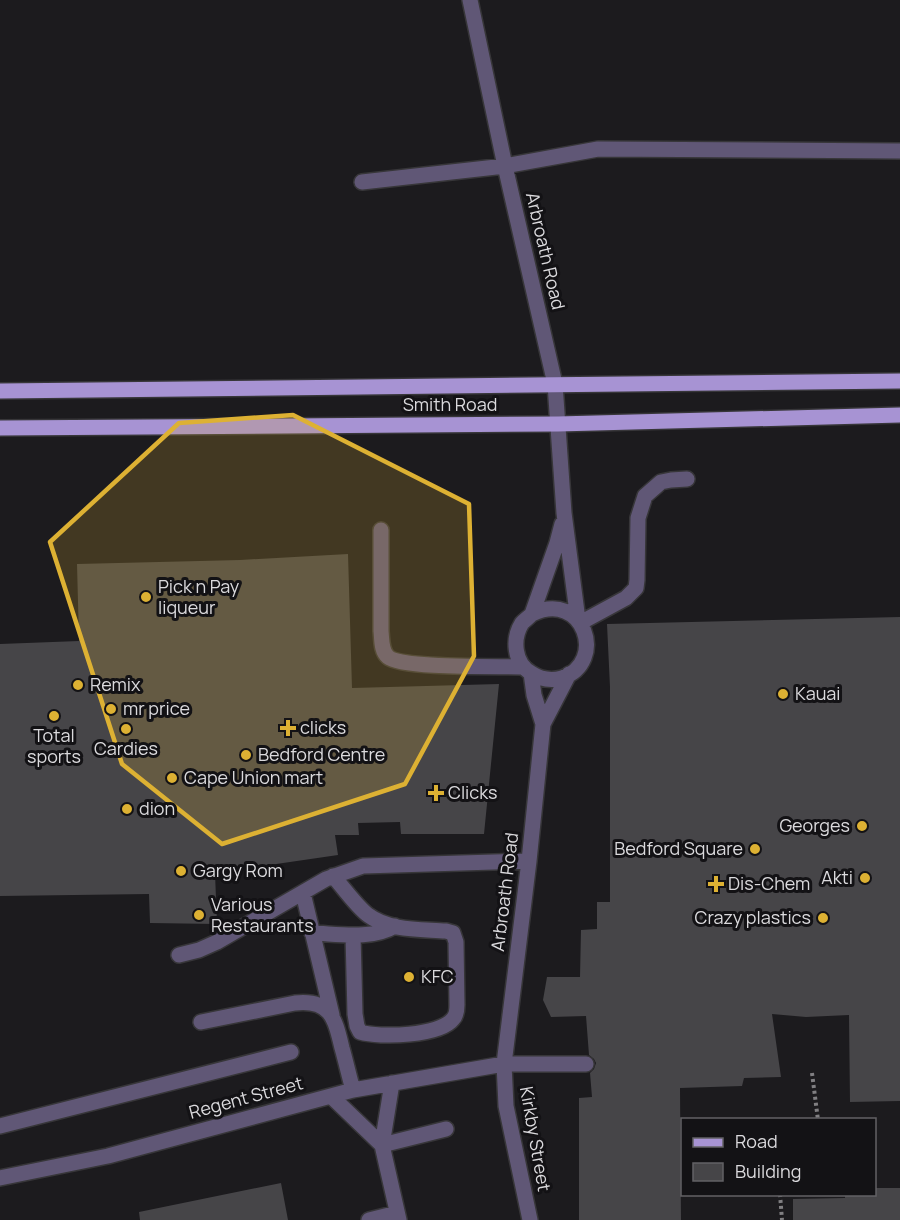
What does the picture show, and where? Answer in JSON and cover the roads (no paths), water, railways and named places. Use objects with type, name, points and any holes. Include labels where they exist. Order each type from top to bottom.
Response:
[{"type":"main road","name":"Smith Road","points":[[0,391],[900,381]]},
{"type":"main road","name":"Smith Road","points":[[0,428],[558,424],[900,415]]},
{"type":"street","name":"Arbroath Road","points":[[470,0],[555,384],[564,513],[579,622]]},
{"type":"street","points":[[362,182],[506,166],[598,149],[900,151]]},
{"type":"street","points":[[579,622],[626,598],[636,588],[638,518],[645,496],[661,483],[687,479]]},
{"type":"street","name":"Arbroath Road","points":[[532,614],[557,543],[564,513]]},
{"type":"street","points":[[381,530],[381,631],[382,646],[388,657],[398,663],[418,665],[527,670]]},
{"type":"street","points":[[541,609],[561,609],[579,622],[586,635],[587,646],[584,658],[569,675],[550,680],[540,678],[527,670],[518,656],[515,644],[517,633],[523,622],[532,614],[541,609]]},
{"type":"street","name":"Arbroath Road","points":[[527,670],[543,724]]},
{"type":"street","name":"Arbroath Road","points":[[504,1064],[543,724],[569,675]]},
{"type":"street","points":[[179,955],[217,942],[333,876],[363,866],[529,861]]},
{"type":"street","points":[[333,876],[367,915],[381,923],[453,933],[457,966],[456,1013],[453,1019],[444,1026],[427,1031],[385,1035],[360,1032],[355,1014],[353,935]]},
{"type":"street","points":[[303,893],[332,1015],[353,1090]]},
{"type":"street","points":[[312,933],[353,935],[378,933],[395,926]]},
{"type":"street","points":[[201,1022],[307,1002],[322,1006],[332,1015]]},
{"type":"street","points":[[0,1126],[291,1052]]},
{"type":"street","name":"Regent Street","points":[[0,1178],[108,1156],[353,1090],[504,1064],[586,1064]]},
{"type":"street","name":"Kirkby Street","points":[[504,1064],[506,1106],[530,1220]]},
{"type":"street","points":[[369,1220],[398,1217],[382,1145],[392,1083]]},
{"type":"street","points":[[331,1096],[382,1145]]},
{"type":"street","points":[[382,1145],[446,1129]]},
{"type":"place","name":"Pick n Pay liqueur","points":[[146,597]]},
{"type":"place","name":"Remix","points":[[78,685]]},
{"type":"place","name":"Kauai","points":[[783,694]]},
{"type":"place","name":"mr price","points":[[111,709]]},
{"type":"place","name":"Total sports","points":[[54,716]]},
{"type":"place","name":"clicks","points":[[288,728]]},
{"type":"place","name":"Cardies","points":[[126,729]]},
{"type":"place","name":"Bedford Centre","points":[[246,755]]},
{"type":"place","name":"Cape Union mart","points":[[172,778]]},
{"type":"place","name":"Clicks","points":[[436,793]]},
{"type":"place","name":"dion","points":[[127,809]]},
{"type":"place","name":"Georges","points":[[862,826]]},
{"type":"place","name":"Bedford Square","points":[[755,849]]},
{"type":"place","name":"Gargy Rom","points":[[181,871]]},
{"type":"place","name":"Akti","points":[[865,878]]},
{"type":"place","name":"Dis-Chem","points":[[716,884]]},
{"type":"place","name":"Various Restaurants","points":[[199,915]]},
{"type":"place","name":"Crazy plastics","points":[[823,918]]},
{"type":"place","name":"KFC","points":[[409,977]]}]
